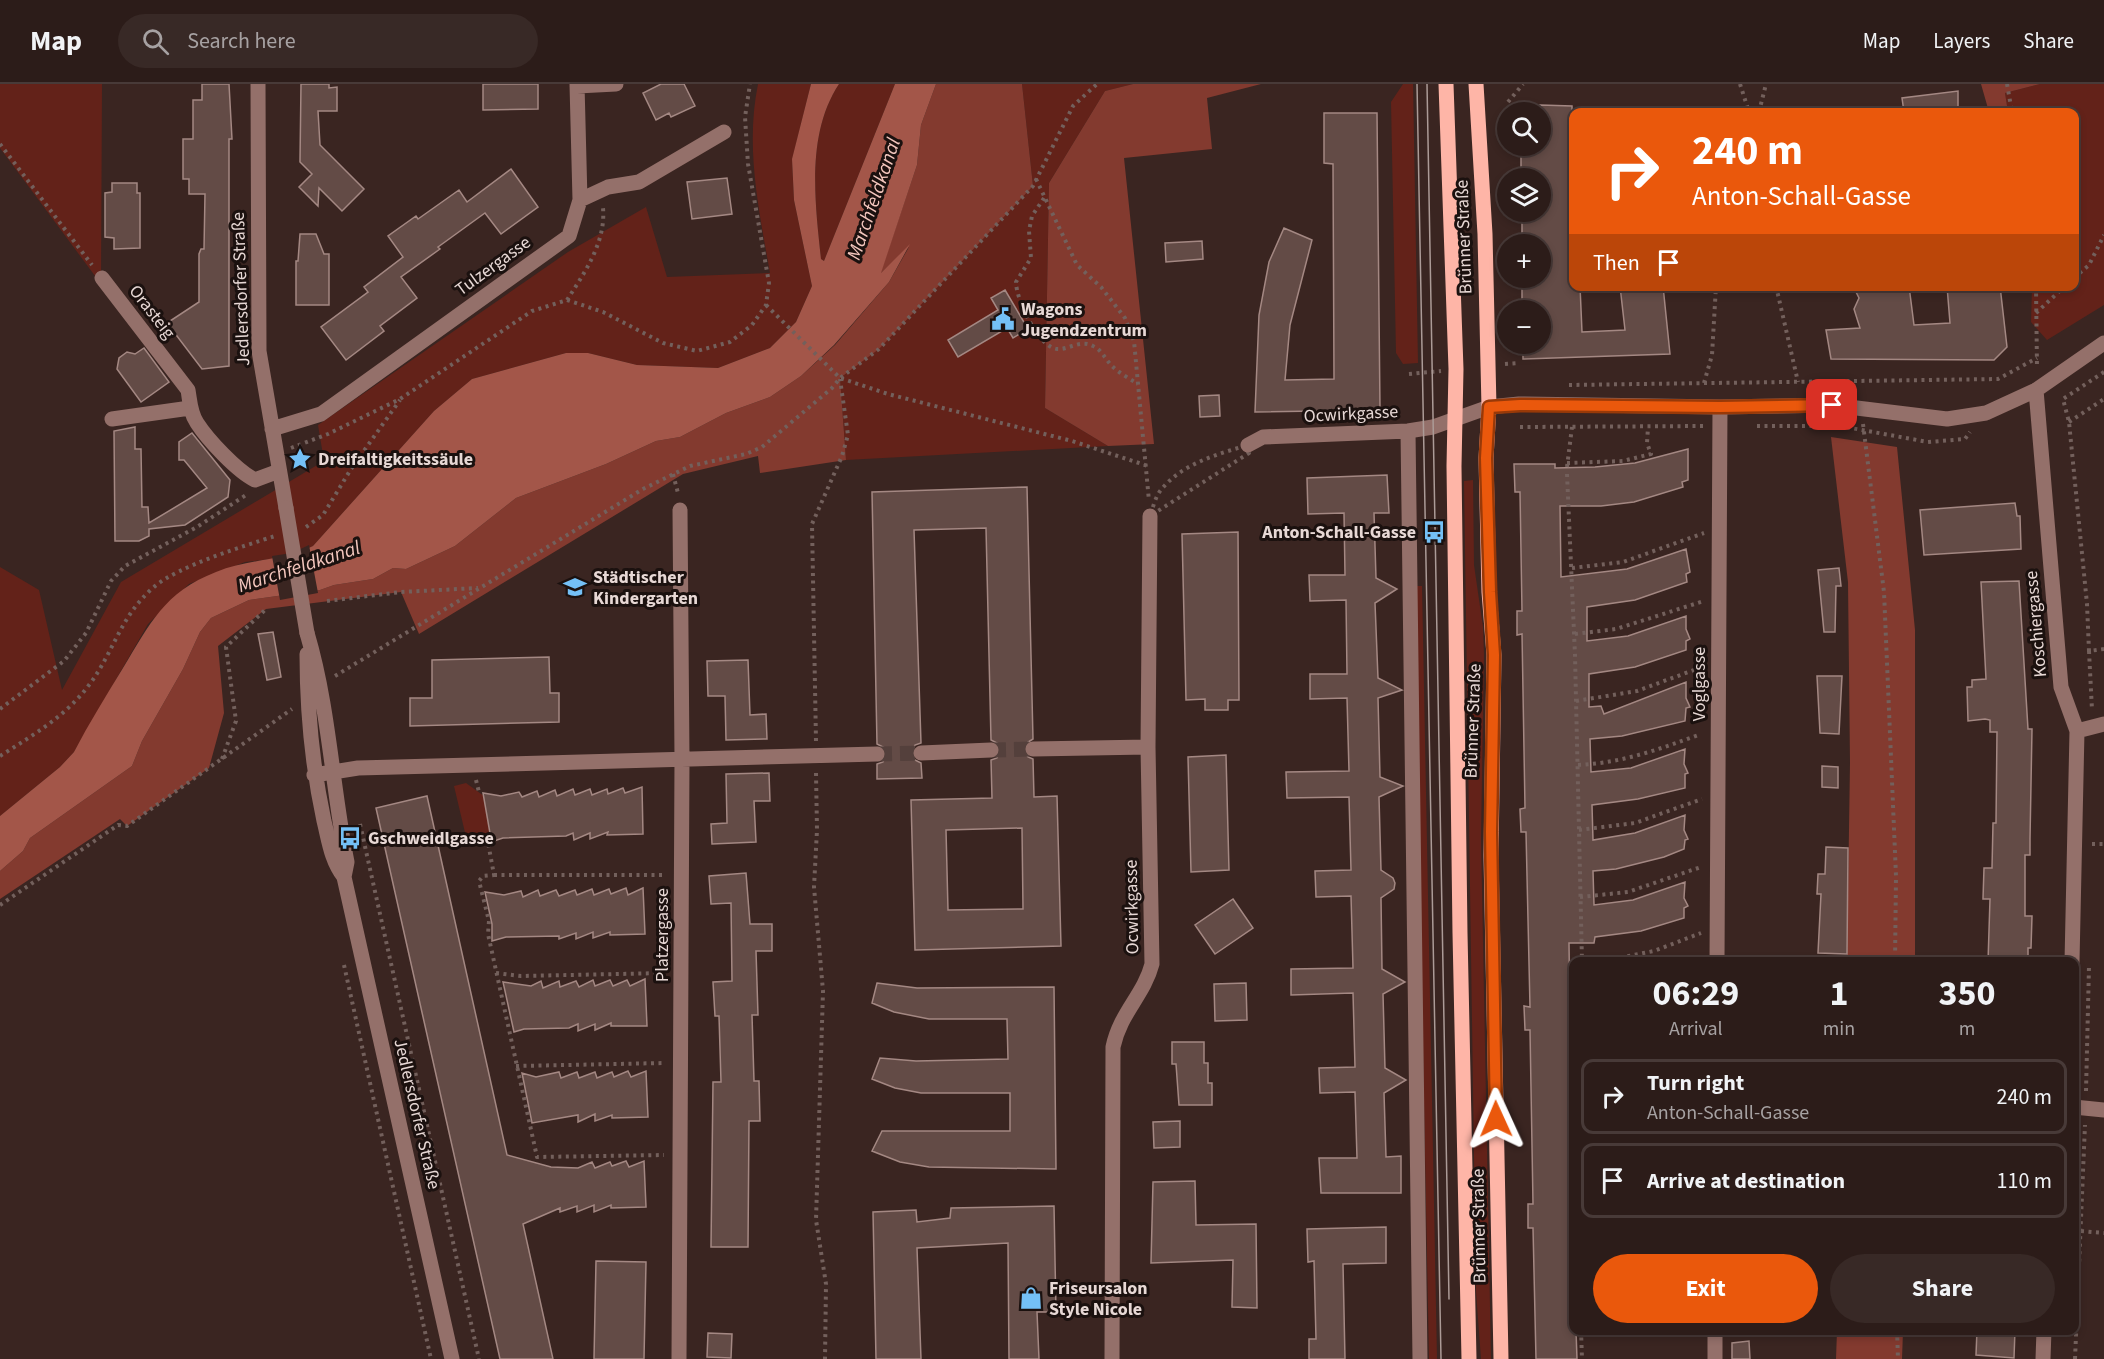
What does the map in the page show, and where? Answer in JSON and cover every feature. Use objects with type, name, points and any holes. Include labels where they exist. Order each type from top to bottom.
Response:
[{"type":"main road","name":"Brünner Straße","points":[[1446,84],[1456,369],[1460,933],[1469,1359]]},
{"type":"main road","name":"Brünner Straße","points":[[1476,84],[1485,234],[1489,407],[1486,458],[1494,655],[1491,844],[1501,1359]]},
{"type":"street","name":"Jedlersdorfer Straße","points":[[258,84],[260,351],[307,633],[320,688],[347,862],[344,877],[452,1359]]},
{"type":"street","points":[[577,85],[616,84]]},
{"type":"street","name":"Tulzergasse","points":[[272,429],[321,414],[569,236],[580,200],[577,85]]},
{"type":"street","points":[[580,200],[602,190],[639,182],[724,132]]},
{"type":"street","name":"Orasteig","points":[[102,278],[188,390],[190,408],[196,422],[243,474],[255,480]]},
{"type":"street","points":[[1489,407],[1520,405],[1720,407],[1832,405],[1947,419],[1986,413],[2036,390],[2104,343]]},
{"type":"street","name":"Koschiergasse","points":[[2036,390],[2061,687],[2077,731],[2072,957]]},
{"type":"street","name":"Ocwirkgasse","points":[[1248,445],[1263,437],[1408,431],[1433,427],[1455,417],[1489,407]]},
{"type":"street","name":"Voglgasse","points":[[1717,957],[1720,407]]},
{"type":"street","points":[[112,419],[190,408]]},
{"type":"street","points":[[1408,431],[1420,1359]]},
{"type":"street","points":[[255,480],[279,471]]},
{"type":"street","name":"Platzergasse","points":[[678,1359],[682,759],[680,510]]},
{"type":"street","name":"Ocwirkgasse","points":[[1112,1359],[1113,1047],[1126,1010],[1145,983],[1152,964],[1148,747],[1150,516]]},
{"type":"street","name":"Jedlersdorfer Straße","points":[[307,633],[307,698],[314,775],[334,864],[344,877]]},
{"type":"street","points":[[2077,731],[2099,725]]},
{"type":"street","points":[[1033,749],[1148,747]]},
{"type":"street","points":[[921,753],[991,750]]},
{"type":"street","points":[[314,775],[358,768],[877,754]]},
{"type":"street","points":[[2080,1108],[2104,1110]]},
{"type":"street","points":[[1715,1335],[1715,1359]]},
{"type":"street","points":[[2043,1359],[2044,1335]]},
{"type":"path","points":[[328,434],[400,399],[532,311],[567,300],[603,312],[663,343],[697,351],[730,342],[752,325],[766,305],[770,283],[747,145],[745,117],[750,84]]},
{"type":"path","points":[[320,688],[643,489],[690,466],[746,454],[762,447],[832,388],[840,378],[879,348],[972,252],[1036,179],[1073,106],[1097,84]]},
{"type":"path","points":[[1508,102],[1523,84]]},
{"type":"path","points":[[1740,84],[1748,108]]},
{"type":"path","points":[[1761,108],[1766,84]]},
{"type":"path","points":[[2007,84],[2011,108]]},
{"type":"path","points":[[0,144],[102,278]]},
{"type":"path","points":[[1036,179],[1077,264],[1101,287],[1125,318],[1134,341],[1148,466],[1150,516]]},
{"type":"path","points":[[567,300],[599,242],[604,222],[602,190]]},
{"type":"path","points":[[1044,198],[1032,216],[1029,231],[1031,258],[1016,282],[1021,305],[1042,341],[1050,347],[1059,350],[1078,344],[1091,344],[1101,351],[1112,366],[1139,385]]},
{"type":"path","points":[[2079,274],[2089,265],[2104,235]]},
{"type":"path","points":[[1704,383],[1713,344],[1716,291]]},
{"type":"path","points":[[1777,291],[1798,382]]},
{"type":"path","points":[[2036,291],[2036,390]]},
{"type":"path","points":[[2036,314],[2060,291]]},
{"type":"path","points":[[766,305],[840,378],[888,394],[1072,441],[1148,466]]},
{"type":"path","points":[[1565,385],[1998,379],[2037,358]]},
{"type":"path","points":[[2099,725],[2089,651],[2087,604],[2069,422],[2063,399],[2104,372]]},
{"type":"path","points":[[825,1359],[826,1284],[816,1220],[823,992],[814,887],[817,830],[812,524],[842,456],[848,435],[840,378]]},
{"type":"path","points":[[302,528],[312,526],[323,515],[351,469],[400,399]]},
{"type":"path","points":[[2069,422],[2104,399]]},
{"type":"path","points":[[1861,408],[1884,592],[1896,876],[1895,957]]},
{"type":"path","points":[[1572,427],[1567,465],[1623,461],[1651,454],[1647,443],[1648,427]]},
{"type":"path","points":[[1248,445],[1249,453],[1150,516],[1160,491],[1178,475],[1210,456],[1248,445]]},
{"type":"path","points":[[1567,474],[1575,634],[1582,957]]},
{"type":"path","points":[[0,709],[64,661],[86,633],[111,581],[125,566],[234,504],[249,492],[255,480]]},
{"type":"path","points":[[1572,568],[1623,562],[1719,527]]},
{"type":"path","points":[[0,756],[54,722],[89,685],[125,618],[156,585],[205,560],[282,534]]},
{"type":"path","points":[[327,601],[401,592],[480,588]]},
{"type":"path","points":[[1575,634],[1616,629],[1641,623],[1719,596]]},
{"type":"path","points":[[221,760],[236,721],[226,647],[266,609]]},
{"type":"path","points":[[2089,651],[2104,649]]},
{"type":"path","points":[[1576,701],[1637,691],[1718,660]]},
{"type":"path","points":[[0,905],[118,825],[127,826],[307,698]]},
{"type":"path","points":[[1578,765],[1598,764],[1644,755],[1718,728]]},
{"type":"path","points":[[1579,830],[1615,828],[1652,819],[1718,793]]},
{"type":"path","points":[[358,819],[479,1359]]},
{"type":"path","points":[[487,837],[494,876]]},
{"type":"path","points":[[2092,855],[2092,844],[2104,844]]},
{"type":"path","points":[[1580,897],[1628,892],[1718,860]]},
{"type":"path","points":[[680,1155],[537,1157],[496,973],[488,934],[489,921],[479,880],[483,876],[681,875]]},
{"type":"path","points":[[1623,957],[1654,951],[1717,927]]},
{"type":"path","points":[[2079,1257],[2080,1108],[2089,959]]},
{"type":"path","points":[[496,973],[521,976],[681,972]]},
{"type":"path","points":[[516,1066],[680,1062]]},
{"type":"path","points":[[2080,1231],[2104,1233]]},
{"type":"path","points":[[1581,1335],[1582,1359]]},
{"type":"path","points":[[1897,1335],[1898,1359]]},
{"type":"path","points":[[2075,1359],[2076,1335]]},
{"type":"shaded area","points":[[0,84],[102,84],[101,284],[0,148]]},
{"type":"shaded area","points":[[758,84],[811,84],[792,160],[794,200],[812,286],[796,322],[770,348],[718,368],[637,365],[588,353],[566,353],[472,379],[434,411],[313,546],[293,556],[245,562],[189,584],[148,624],[74,752],[60,767],[0,816],[0,567],[39,590],[62,690],[121,582],[324,461],[318,425],[568,252],[646,207],[667,277],[770,273],[753,155],[754,108]]},
{"type":"shaded area","points":[[839,84],[895,84],[824,261],[821,259],[815,169],[821,124]]},
{"type":"shaded area","points":[[936,84],[1022,84],[1033,186],[879,349],[840,378],[846,460],[760,473],[758,456],[683,474],[419,634],[401,592],[266,609],[218,646],[224,713],[209,768],[127,826],[120,819],[0,899],[0,871],[23,851],[30,838],[132,766],[142,741],[183,669],[200,632],[211,618],[249,600],[320,590],[334,585],[373,579],[393,568],[406,569],[455,546],[516,498],[606,464],[656,441],[680,437],[726,413],[770,397],[801,376],[835,345],[889,282],[909,247],[880,274],[917,165],[921,125]]},
{"type":"shaded area","points":[[1022,84],[1133,84],[1105,91],[1049,183],[1045,408],[1108,446],[846,460],[840,378],[879,348],[1033,186]]},
{"type":"shaded area","points":[[1133,84],[1261,84],[1207,98],[1212,149],[1124,158],[1154,444],[1108,446],[1045,408],[1049,183],[1105,91]]},
{"type":"shaded area","points":[[1403,84],[1413,84],[1418,363],[1403,364],[1396,353],[1391,102]]},
{"type":"shaded area","points":[[1981,84],[2040,84],[2005,93],[2007,108],[1988,108]]},
{"type":"shaded area","points":[[2040,84],[2104,84],[2104,305],[2047,340],[2031,322],[2032,291],[2079,291],[2079,108],[2007,108],[2005,93]]},
{"type":"shaded area","points":[[1831,437],[1897,447],[1915,630],[1915,957],[1847,957],[1850,763],[1848,582]]},
{"type":"shaded area","points":[[1473,480],[1474,565],[1483,627],[1484,655],[1481,838],[1491,1359],[1481,1359],[1476,1291],[1464,481]]},
{"type":"shaded area","points":[[1414,586],[1422,586],[1437,1359],[1429,1359]]},
{"type":"shaded area","points":[[466,783],[484,796],[490,836],[467,841],[454,786]]},
{"type":"shaded area","points":[[1837,1335],[1903,1335],[1902,1359],[1836,1359]]},
{"type":"water","name":"Marchfeldkanal","points":[[811,84],[839,84],[821,124],[815,169],[821,259],[824,261],[895,84],[936,84],[921,125],[917,165],[881,273],[910,244],[889,282],[834,345],[801,376],[770,397],[726,413],[680,437],[656,441],[606,464],[516,498],[455,546],[406,569],[393,568],[373,579],[334,585],[320,590],[249,600],[211,618],[200,632],[183,669],[142,741],[132,766],[30,838],[23,851],[0,871],[0,816],[60,767],[74,752],[142,637],[160,611],[183,589],[216,572],[289,555],[313,546],[434,411],[472,379],[566,353],[588,353],[637,365],[718,368],[770,348],[796,322],[812,286],[794,200],[792,159]]},
{"type":"pier","points":[[309,545],[318,593],[280,600],[272,556],[292,553]]},
{"type":"building","points":[[202,84],[229,84],[232,139],[229,139],[229,366],[202,369],[167,323],[199,302],[199,254],[201,249],[204,249],[205,194],[189,194],[189,179],[183,179],[183,139],[193,139],[193,100],[202,100]]},
{"type":"building","points":[[301,84],[329,84],[329,88],[337,87],[337,111],[318,111],[320,145],[364,189],[342,211],[319,188],[318,206],[299,187],[312,174],[300,162]]},
{"type":"building","points":[[483,84],[538,84],[538,109],[483,110]]},
{"type":"building","points":[[661,84],[684,84],[695,106],[671,117],[669,113],[656,120],[643,93]]},
{"type":"building","points":[[1958,91],[1958,108],[1903,108],[1902,98]]},
{"type":"building","points":[[1551,105],[1572,106],[1569,108],[1569,291],[1580,291],[1582,332],[1625,330],[1621,291],[1664,291],[1670,354],[1523,359],[1523,354],[1551,354],[1551,300],[1522,300],[1522,288],[1551,288],[1551,234],[1522,234],[1522,222],[1551,222],[1551,168],[1521,168],[1521,156],[1551,156]]},
{"type":"building","points":[[1324,113],[1377,113],[1380,410],[1255,412],[1259,315],[1269,262],[1284,228],[1312,240],[1290,325],[1285,380],[1334,379],[1333,164],[1324,163]]},
{"type":"building","points":[[511,169],[538,207],[501,234],[485,213],[438,247],[440,249],[401,277],[417,298],[380,326],[384,331],[346,360],[321,327],[368,292],[364,287],[403,257],[388,236],[416,216],[418,219],[459,190],[467,202]]},
{"type":"building","points":[[727,178],[732,214],[692,219],[687,182]]},
{"type":"building","points":[[112,183],[137,183],[137,193],[140,193],[140,248],[114,249],[114,238],[105,237],[105,193],[112,192]]},
{"type":"building","points":[[300,234],[316,234],[324,254],[329,254],[329,305],[296,305],[296,261],[298,261]]},
{"type":"building","points":[[1202,241],[1203,259],[1166,262],[1165,243]]},
{"type":"building","name":"Wagons Jugendzentrum","points":[[1005,290],[1028,329],[1013,338],[1007,328],[958,357],[948,340],[998,310],[991,298]]},
{"type":"building","points":[[1856,291],[1910,291],[1914,325],[1950,323],[1947,291],[2001,291],[2007,347],[1994,360],[1831,359],[1826,330],[1860,328],[1854,309],[1859,298]]},
{"type":"building","points":[[144,348],[169,382],[141,402],[117,369],[119,358],[127,352],[135,354]]},
{"type":"building","points":[[1219,395],[1220,416],[1200,417],[1199,396]]},
{"type":"building","points":[[135,427],[135,449],[141,449],[142,507],[148,507],[149,523],[207,488],[184,460],[179,460],[179,442],[192,433],[230,480],[228,497],[185,525],[149,529],[149,536],[139,541],[115,541],[114,431]]},
{"type":"building","points":[[1688,449],[1688,480],[1682,482],[1683,487],[1634,502],[1601,506],[1560,506],[1561,577],[1627,569],[1686,549],[1690,572],[1686,574],[1687,582],[1635,600],[1587,607],[1587,641],[1628,636],[1686,616],[1686,629],[1690,639],[1686,641],[1686,650],[1635,667],[1589,674],[1589,707],[1601,706],[1604,714],[1686,682],[1686,698],[1690,707],[1686,708],[1685,721],[1622,736],[1590,739],[1591,772],[1631,768],[1685,749],[1684,764],[1688,773],[1685,774],[1685,788],[1638,799],[1592,805],[1593,840],[1635,833],[1685,815],[1684,830],[1688,839],[1685,840],[1684,849],[1664,857],[1616,869],[1593,871],[1594,905],[1633,900],[1685,882],[1684,898],[1688,906],[1684,908],[1684,918],[1641,931],[1595,937],[1594,943],[1569,943],[1569,1335],[1576,1335],[1577,1359],[1536,1359],[1533,1228],[1528,1228],[1528,1204],[1533,1204],[1530,1030],[1525,1030],[1524,1006],[1530,1007],[1526,832],[1521,832],[1520,809],[1525,808],[1522,634],[1517,635],[1517,611],[1522,611],[1520,492],[1515,492],[1514,464],[1555,464],[1555,468],[1635,463]]},
{"type":"building","points":[[1387,475],[1389,513],[1374,513],[1376,578],[1397,589],[1375,603],[1378,678],[1402,690],[1378,698],[1380,777],[1403,786],[1379,797],[1381,870],[1393,878],[1395,883],[1394,889],[1381,898],[1382,969],[1405,982],[1383,994],[1385,1068],[1406,1080],[1384,1093],[1386,1157],[1401,1156],[1401,1193],[1321,1193],[1319,1158],[1357,1158],[1355,1092],[1320,1093],[1319,1068],[1355,1067],[1353,993],[1291,995],[1291,969],[1353,968],[1351,896],[1316,897],[1315,871],[1351,870],[1349,797],[1287,798],[1286,772],[1349,771],[1347,698],[1310,699],[1310,674],[1347,674],[1346,600],[1310,601],[1309,575],[1345,575],[1344,513],[1308,514],[1307,478]]},
{"type":"building","points":[[1027,487],[1033,739],[1025,744],[1023,750],[1028,757],[1033,759],[1034,797],[1057,796],[1061,946],[915,950],[911,800],[992,798],[991,760],[997,758],[1001,750],[999,744],[991,740],[986,528],[914,530],[921,743],[915,745],[911,753],[913,759],[921,763],[922,778],[877,779],[877,764],[883,762],[887,754],[885,748],[877,744],[872,492]],"holes":[[[1022,828],[1023,909],[948,910],[946,830]]]},
{"type":"building","points":[[2015,503],[2017,516],[2020,516],[2021,549],[1924,555],[1920,510]]},
{"type":"building","points":[[1238,532],[1239,700],[1228,700],[1228,710],[1205,710],[1205,699],[1186,700],[1182,534]]},
{"type":"building","points":[[1839,568],[1841,586],[1836,586],[1835,632],[1824,632],[1818,570]]},
{"type":"building","points":[[2019,581],[2028,729],[2032,729],[2030,855],[2025,855],[2025,916],[2032,916],[2031,948],[2028,948],[2028,956],[2023,957],[1988,957],[1990,899],[1983,899],[1984,868],[1992,868],[1993,823],[1996,823],[1997,732],[1990,732],[1990,720],[1968,721],[1967,687],[1972,687],[1972,680],[1986,679],[1981,582]]},
{"type":"building","points":[[273,632],[281,677],[267,680],[258,634]]},
{"type":"building","points":[[549,657],[550,693],[559,693],[559,722],[410,726],[410,698],[432,698],[432,660]]},
{"type":"building","points":[[748,660],[750,715],[766,714],[767,739],[726,740],[725,696],[708,696],[707,661]]},
{"type":"building","points":[[1817,676],[1842,676],[1839,734],[1820,733]]},
{"type":"building","points":[[1226,755],[1229,870],[1191,872],[1188,757]]},
{"type":"building","points":[[1822,766],[1838,767],[1838,788],[1822,787]]},
{"type":"building","points":[[769,773],[770,801],[754,801],[756,842],[712,844],[711,824],[727,823],[726,774]]},
{"type":"building","points":[[642,787],[643,834],[607,835],[608,832],[590,839],[590,833],[574,840],[573,833],[566,836],[503,838],[494,841],[491,839],[483,793],[501,796],[519,792],[522,797],[537,791],[539,797],[555,790],[557,796],[573,789],[575,795],[590,789],[592,795],[607,789],[608,794],[623,788],[625,793]]},
{"type":"building","points":[[427,796],[507,1155],[551,1167],[578,1168],[592,1162],[595,1168],[610,1162],[612,1166],[626,1161],[629,1167],[644,1161],[646,1207],[611,1208],[611,1205],[594,1212],[594,1205],[577,1212],[577,1206],[560,1212],[560,1208],[523,1224],[553,1359],[500,1359],[376,808]]},
{"type":"building","points":[[1826,847],[1848,848],[1847,954],[1818,953],[1821,894],[1817,894],[1818,874],[1825,874]]},
{"type":"building","points":[[746,873],[750,924],[772,924],[772,951],[756,951],[758,1015],[752,1015],[754,1081],[759,1081],[760,1121],[749,1121],[748,1247],[711,1247],[713,1082],[721,1082],[719,1016],[715,1016],[713,982],[732,981],[731,903],[711,904],[709,876]]},
{"type":"building","points":[[626,888],[628,895],[643,888],[645,934],[610,935],[610,932],[593,938],[593,932],[576,939],[576,933],[559,939],[559,936],[506,937],[492,941],[492,924],[485,892],[504,895],[521,891],[523,897],[538,890],[540,896],[556,890],[559,896],[575,890],[577,895],[592,889],[594,895],[609,889],[611,894]]},
{"type":"building","points":[[1233,899],[1253,928],[1215,954],[1195,925]]},
{"type":"building","points":[[645,979],[647,1026],[611,1026],[611,1023],[595,1030],[595,1024],[578,1031],[578,1024],[569,1028],[524,1029],[514,1032],[503,982],[531,986],[541,981],[543,988],[559,981],[560,987],[576,981],[579,987],[593,980],[595,986],[610,980],[613,986],[627,980],[630,986]]},
{"type":"building","points":[[877,983],[917,988],[1054,987],[1056,1169],[929,1167],[900,1162],[872,1151],[882,1131],[1010,1131],[1010,1093],[921,1093],[895,1088],[872,1079],[880,1058],[916,1061],[1008,1059],[1007,1019],[929,1019],[894,1012],[872,1003]]},
{"type":"building","points":[[1246,983],[1247,1020],[1215,1021],[1214,984]]},
{"type":"building","points":[[1172,1042],[1204,1042],[1204,1063],[1208,1063],[1208,1083],[1212,1083],[1212,1105],[1179,1105],[1176,1064],[1172,1064]]},
{"type":"building","points":[[628,1071],[631,1077],[646,1071],[648,1117],[612,1118],[612,1115],[595,1121],[595,1114],[578,1122],[578,1115],[532,1123],[522,1073],[536,1077],[559,1072],[561,1078],[577,1072],[579,1078],[595,1072],[597,1078],[612,1072],[614,1077]]},
{"type":"building","points":[[1180,1121],[1180,1147],[1154,1148],[1153,1122]]},
{"type":"building","points":[[1195,1181],[1196,1225],[1256,1224],[1257,1308],[1232,1307],[1233,1260],[1151,1263],[1153,1182]]},
{"type":"building","points":[[1054,1206],[1056,1312],[1037,1312],[1039,1359],[1009,1359],[1008,1243],[917,1248],[921,1359],[876,1359],[873,1212],[916,1210],[917,1222],[950,1218],[951,1208]]},
{"type":"building","points":[[1386,1227],[1386,1263],[1343,1264],[1345,1359],[1309,1359],[1309,1339],[1316,1339],[1314,1261],[1308,1262],[1307,1229]]},
{"type":"building","points":[[596,1261],[646,1262],[644,1359],[594,1359]]},
{"type":"building","points":[[708,1333],[732,1334],[731,1358],[707,1357]]},
{"type":"building","points":[[1977,1335],[2015,1335],[2014,1358],[1976,1355]]},
{"type":"building","points":[[1749,1341],[1750,1359],[1732,1359],[1732,1343]]},
{"type":"tunnel","points":[[991,750],[1033,749]]},
{"type":"tunnel","points":[[877,754],[921,753]]},
{"type":"tram line","points":[[1417,84],[1441,1359]]},
{"type":"tram line","points":[[1427,84],[1449,1299]]},
{"type":"place","name":"Wagons Jugendzentrum","points":[[1003,319]]},
{"type":"place","name":"Dreifaltigkeitssäule","points":[[300,459]]},
{"type":"place","name":"Anton-Schall-Gasse","points":[[1434,532]]},
{"type":"place","name":"Städtischer Kindergarten","points":[[575,587]]},
{"type":"place","name":"Gschweidlgasse","points":[[350,838]]},
{"type":"place","name":"Friseursalon Style Nicole","points":[[1031,1298]]},
{"type":"route","points":[[1496,1119],[1491,832],[1494,655],[1486,458],[1489,407],[1520,405],[1720,407],[1832,405]]}]
